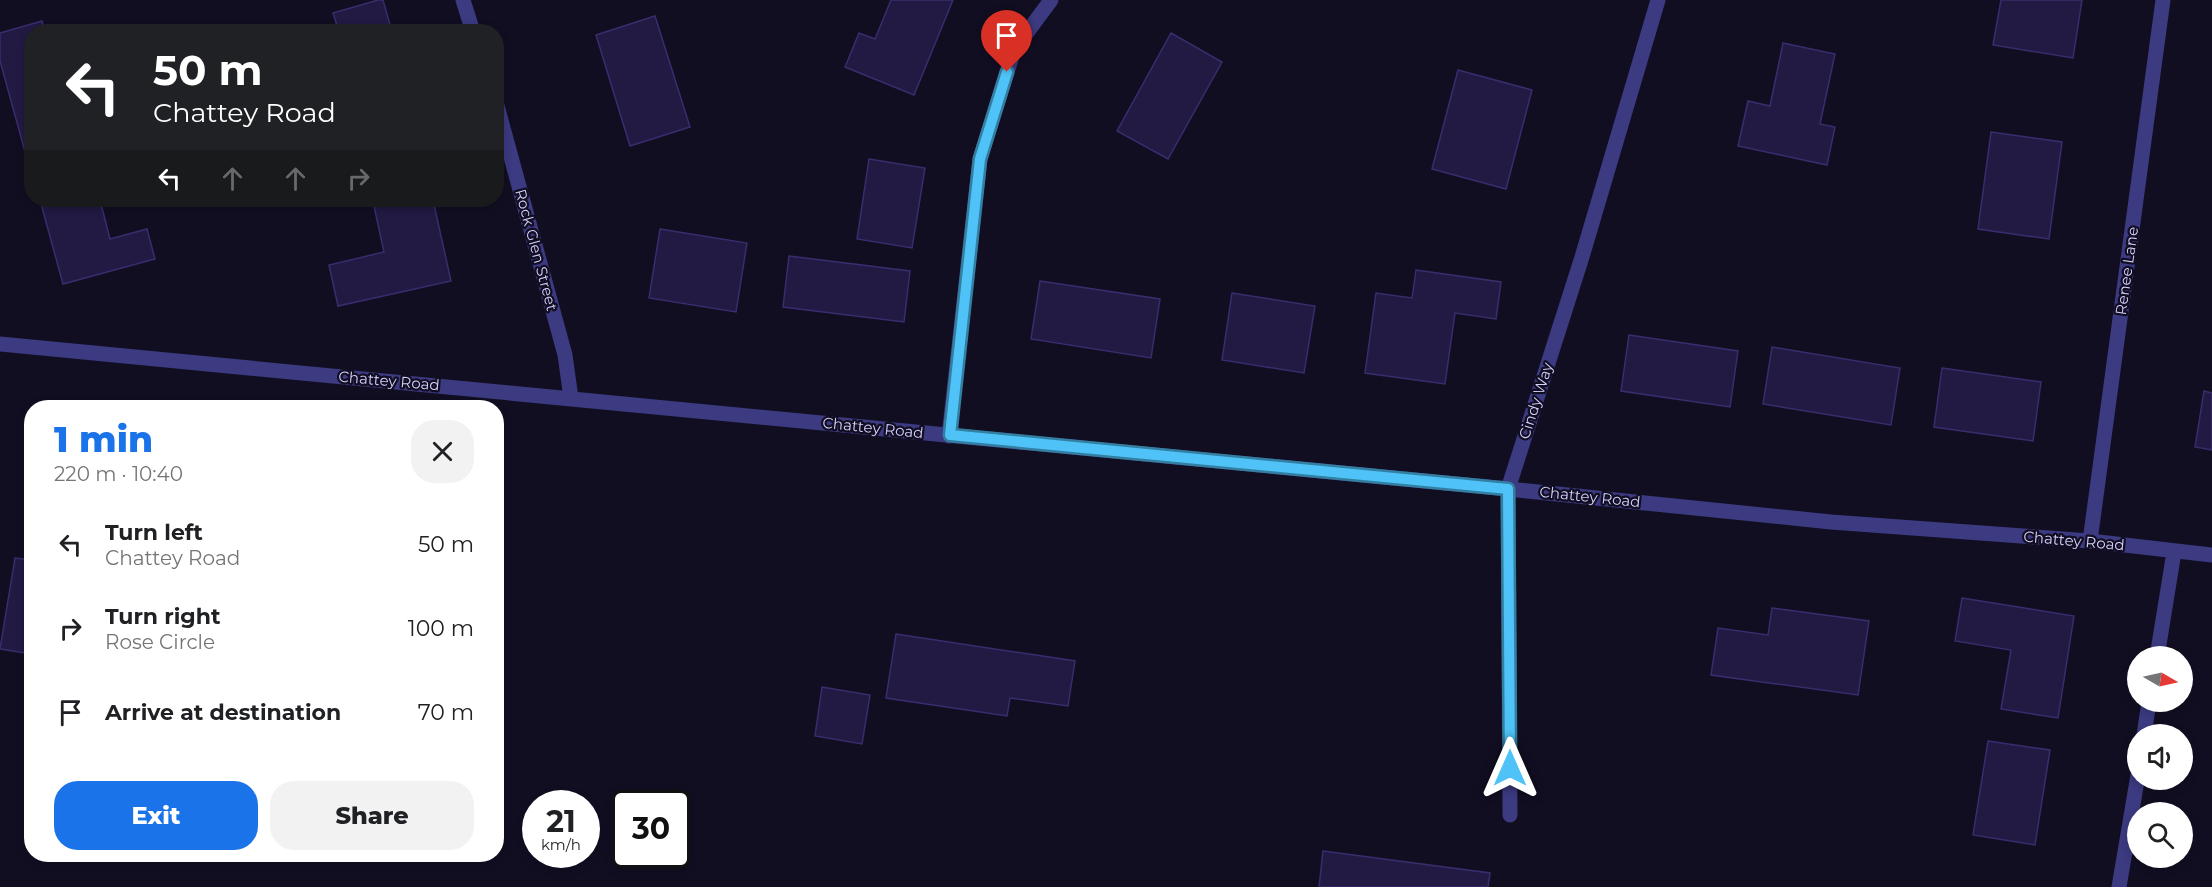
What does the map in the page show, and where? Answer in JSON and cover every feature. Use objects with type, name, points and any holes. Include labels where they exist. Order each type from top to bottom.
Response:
[{"type":"street","points":[[463,0],[470,24]]},
{"type":"street","points":[[950,435],[980,159],[1014,50],[1052,0]]},
{"type":"street","name":"Cindy Way","points":[[1510,815],[1508,489],[1582,257],[1658,0]]},
{"type":"street","name":"Renee Lane","points":[[2090,541],[2163,0]]},
{"type":"street","name":"Rock Glen Street","points":[[504,131],[565,355],[571,398]]},
{"type":"street","name":"Chattey Road","points":[[0,345],[571,398],[1831,522],[2090,541],[2212,555]]},
{"type":"street","points":[[2159,646],[2174,552]]},
{"type":"street","points":[[2119,887],[2135,790]]},
{"type":"building","points":[[383,0],[390,24],[336,24],[333,13]]},
{"type":"building","points":[[891,0],[953,0],[914,95],[845,67],[859,33],[875,39]]},
{"type":"building","points":[[2001,0],[2082,0],[2073,58],[1993,45]]},
{"type":"building","points":[[655,16],[690,127],[630,146],[596,35]]},
{"type":"building","points":[[24,26],[24,148],[0,61],[0,33]]},
{"type":"building","points":[[1171,33],[1222,62],[1168,159],[1117,131]]},
{"type":"building","points":[[1783,43],[1835,54],[1820,124],[1835,127],[1827,165],[1738,146],[1748,101],[1770,106]]},
{"type":"building","points":[[1458,70],[1532,90],[1506,189],[1432,169]]},
{"type":"building","points":[[1991,132],[2062,142],[2049,239],[1978,229]]},
{"type":"building","points":[[869,159],[925,168],[912,248],[857,239]]},
{"type":"building","points":[[42,207],[102,207],[110,239],[147,229],[155,259],[63,284]]},
{"type":"building","points":[[374,207],[435,207],[451,281],[338,306],[329,265],[384,252]]},
{"type":"building","points":[[660,229],[747,243],[736,312],[649,298]]},
{"type":"building","points":[[789,256],[910,271],[904,322],[783,307]]},
{"type":"building","points":[[1416,270],[1501,282],[1496,319],[1455,313],[1445,384],[1365,373],[1376,293],[1412,298]]},
{"type":"building","points":[[1040,281],[1160,299],[1151,358],[1031,339]]},
{"type":"building","points":[[1232,293],[1315,306],[1304,373],[1222,360]]},
{"type":"building","points":[[1629,335],[1738,351],[1730,407],[1621,391]]},
{"type":"building","points":[[1772,347],[1900,368],[1891,425],[1763,404]]},
{"type":"building","points":[[1942,368],[2041,382],[2033,441],[1934,427]]},
{"type":"building","points":[[2204,391],[2212,393],[2212,450],[2195,447]]},
{"type":"building","points":[[15,558],[24,559],[24,653],[0,649]]},
{"type":"building","points":[[1962,598],[2074,616],[2058,718],[2001,709],[2011,650],[1955,641]]},
{"type":"building","points":[[1772,608],[1869,621],[1858,695],[1711,675],[1718,628],[1768,635]]},
{"type":"building","points":[[896,634],[1075,661],[1068,706],[1010,698],[1007,716],[886,698]]},
{"type":"building","points":[[822,687],[870,695],[862,744],[815,736]]},
{"type":"building","points":[[1988,741],[2050,750],[2035,845],[1973,835]]},
{"type":"building","points":[[1323,851],[1490,873],[1488,887],[1319,887]]},
{"type":"route","points":[[1007,72],[980,159],[950,435],[1508,489],[1510,768]]}]
